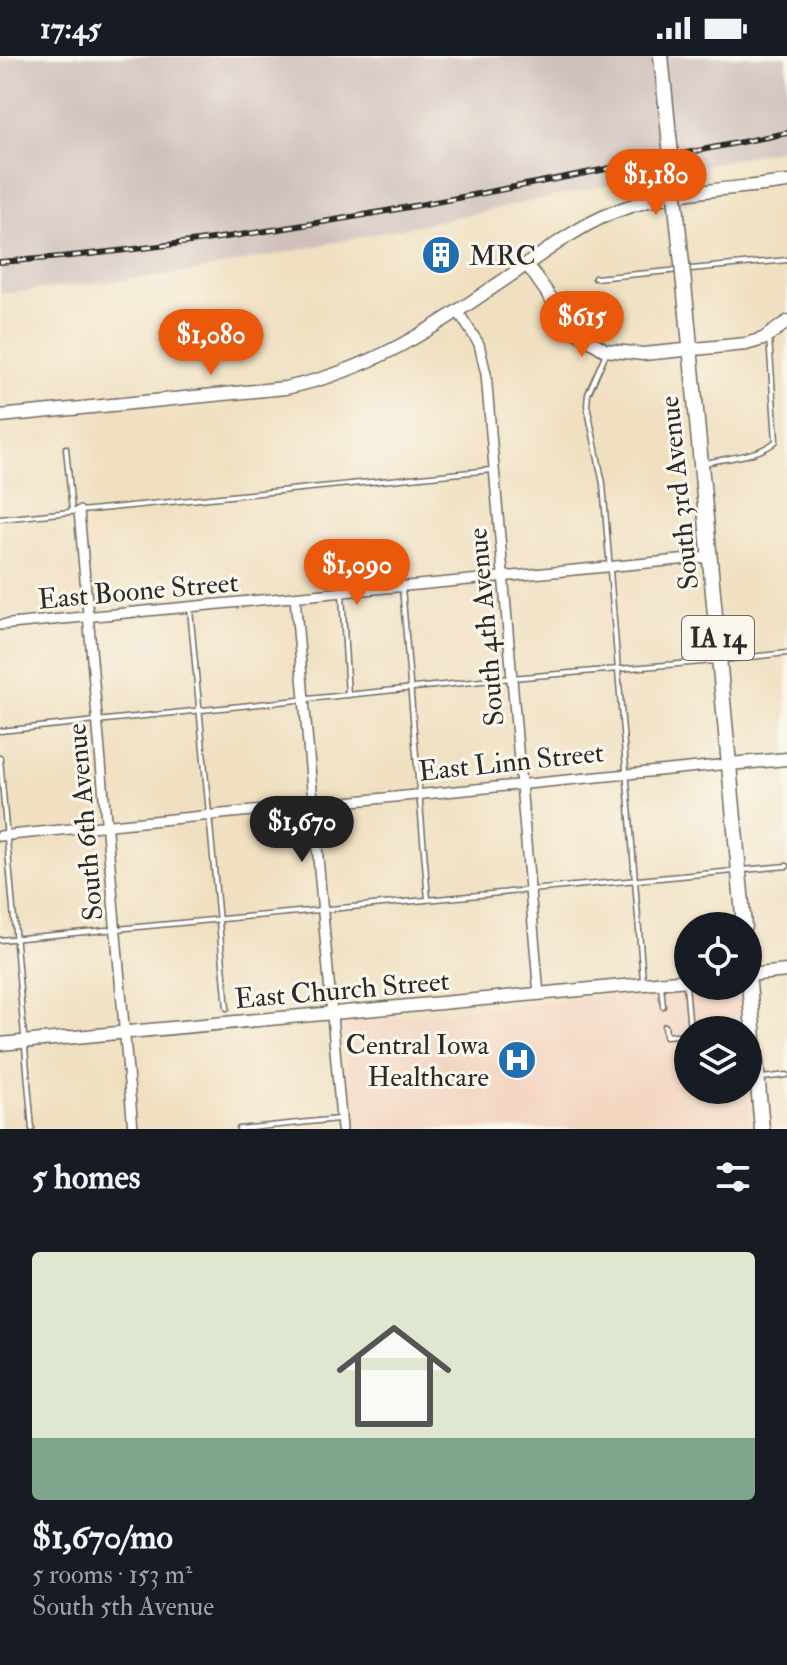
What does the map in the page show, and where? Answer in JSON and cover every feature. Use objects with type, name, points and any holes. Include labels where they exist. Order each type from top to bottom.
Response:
[{"type":"main road","name":"South 3rd Avenue","points":[[661,56],[743,912]]},
{"type":"main road","points":[[0,416],[285,388],[320,381],[354,369],[423,333],[588,224],[633,205],[688,193],[787,182]]},
{"type":"main road","points":[[527,264],[574,331],[607,351],[643,354],[746,344],[769,335],[787,322]]},
{"type":"main road","name":"East Linn Street","points":[[729,764],[787,759]]},
{"type":"main road","points":[[762,973],[787,971]]},
{"type":"main road","name":"East Church Street","points":[[0,1044],[674,982]]},
{"type":"main road","points":[[760,1104],[762,1129]]},
{"type":"street","name":"South 4th Avenue","points":[[457,310],[479,344],[486,374],[539,995]]},
{"type":"street","name":"South 6th Avenue","points":[[76,511],[89,616],[133,1129]]},
{"type":"street","name":"East Boone Street","points":[[0,625],[710,557]]},
{"type":"street","points":[[295,597],[341,1124]]},
{"type":"street","name":"East Linn Street","points":[[3,835],[729,764]]},
{"type":"lane","points":[[595,278],[787,260]]},
{"type":"lane","points":[[701,464],[756,451],[776,441],[769,335]]},
{"type":"lane","points":[[607,351],[588,394],[587,405],[603,484],[644,985]]},
{"type":"lane","points":[[66,448],[76,511]]},
{"type":"lane","points":[[0,519],[494,470]]},
{"type":"lane","points":[[402,586],[428,899]]},
{"type":"lane","points":[[342,592],[348,695]]},
{"type":"lane","points":[[190,607],[227,1008]]},
{"type":"lane","points":[[0,731],[787,653]]},
{"type":"lane","points":[[0,758],[3,835],[32,1129]]},
{"type":"lane","points":[[0,940],[787,866]]},
{"type":"lane","points":[[661,983],[663,1006]]},
{"type":"lane","points":[[665,1026],[666,1036],[674,1035]]},
{"type":"lane","points":[[762,1078],[787,1075]]},
{"type":"lane","points":[[239,1129],[341,1124]]},
{"type":"shaded area","points":[[19,56],[787,56],[787,148],[187,273],[0,294],[0,63]]},
{"type":"shaded area","name":"Central Iowa Healthcare","points":[[674,989],[674,1000],[740,1000],[742,1016],[674,1016],[674,1104],[749,1104],[751,1129],[353,1129],[343,1023]]},
{"type":"railway","points":[[0,262],[198,241],[395,210],[787,133]]},
{"type":"place","name":"MRC","points":[[441,255]]},
{"type":"place","name":"Central Iowa Healthcare","points":[[517,1060]]}]
